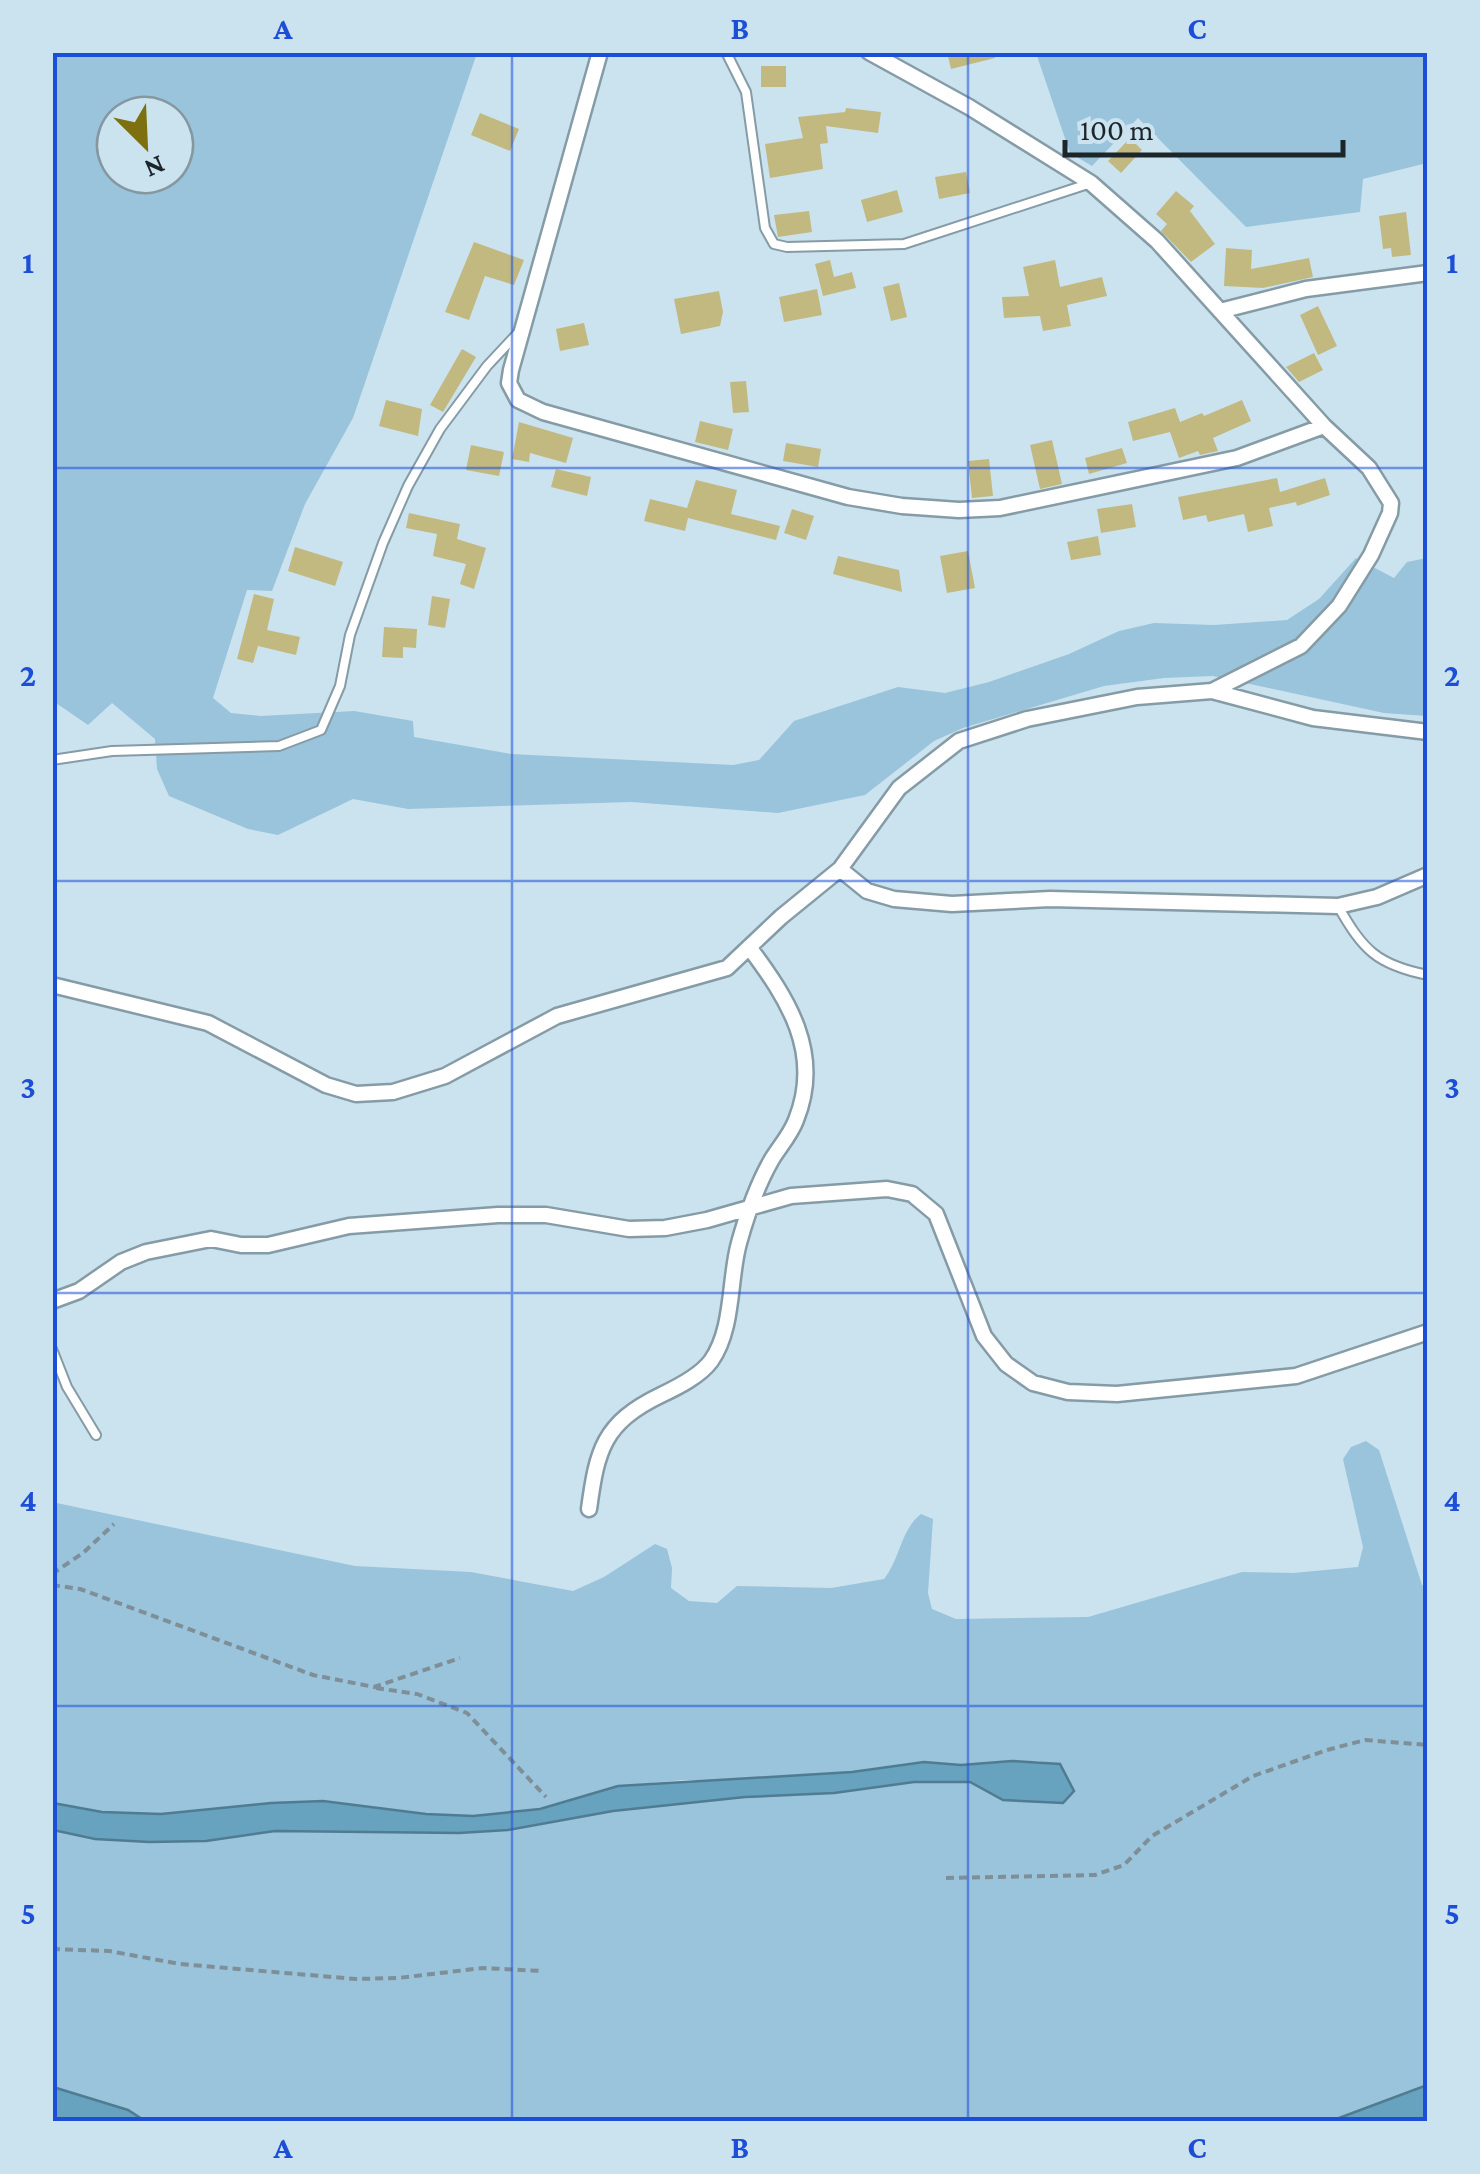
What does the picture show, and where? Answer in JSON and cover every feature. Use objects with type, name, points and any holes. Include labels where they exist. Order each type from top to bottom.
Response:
[{"type":"street","points":[[600,52],[520,331],[510,383],[518,400],[529,406],[848,497],[958,510],[1017,504],[1236,458],[1324,426]]},
{"type":"street","points":[[870,52],[1091,183],[1157,241],[1324,426],[1369,468],[1391,503],[1372,555],[1339,606],[1300,646],[1212,691]]},
{"type":"street","points":[[1220,311],[1306,289],[1428,274]]},
{"type":"street","points":[[52,985],[208,1023],[326,1085],[356,1094],[393,1092],[445,1076],[558,1016],[727,968],[840,869],[898,788],[959,741],[1027,719],[1100,704],[1212,691],[1314,718],[1428,732]]},
{"type":"street","points":[[840,869],[867,891],[894,899],[952,904],[1050,899],[1338,906],[1377,897],[1428,876]]},
{"type":"street","points":[[589,1509],[600,1446],[611,1432],[712,1360],[730,1308],[737,1249],[749,1206],[770,1162],[796,1122],[805,1089],[807,1058],[800,1028],[780,988],[749,947]]},
{"type":"street","points":[[52,1302],[146,1252],[211,1239],[268,1245],[349,1226],[498,1215],[546,1215],[629,1229],[665,1228],[749,1206],[836,1190],[888,1189],[912,1194],[936,1214],[984,1336],[1006,1364],[1033,1383],[1068,1392],[1117,1394],[1296,1376],[1428,1332]]},
{"type":"lane","points":[[726,52],[746,92],[765,228],[774,244],[904,244],[1091,183]]},
{"type":"lane","points":[[52,760],[112,751],[279,746],[321,730],[340,686],[350,635],[408,486],[440,429],[487,366],[520,331]]},
{"type":"lane","points":[[1338,906],[1356,938],[1372,956],[1400,970],[1428,975]]},
{"type":"lane","points":[[52,1349],[67,1387],[96,1435]]},
{"type":"path","points":[[52,1574],[83,1554],[114,1524]]},
{"type":"path","points":[[52,1585],[80,1589],[313,1675],[417,1694],[467,1713],[546,1797]]},
{"type":"path","points":[[374,1687],[460,1658]]},
{"type":"path","points":[[946,1878],[1095,1875],[1124,1865],[1152,1836],[1253,1776],[1365,1740],[1428,1745]]},
{"type":"path","points":[[52,1949],[109,1951],[180,1964],[356,1978],[398,1978],[483,1968],[541,1971]]},
{"type":"shaded area","points":[[53,53],[477,53],[353,418],[305,504],[272,591],[247,590],[213,698],[231,713],[261,716],[354,711],[413,721],[414,737],[511,754],[733,765],[759,760],[794,721],[898,687],[945,693],[989,682],[1069,654],[1119,631],[1154,623],[1214,625],[1287,620],[1319,599],[1356,558],[1394,578],[1407,562],[1427,558],[1427,716],[1384,713],[1213,676],[1104,686],[963,728],[934,741],[865,795],[778,813],[631,802],[408,809],[353,799],[278,835],[248,829],[169,796],[157,769],[155,739],[112,703],[88,725],[53,701]]},
{"type":"shaded area","points":[[1036,53],[1427,53],[1427,163],[1363,179],[1360,212],[1246,227],[1138,118],[1092,166],[1070,153]]},
{"type":"shaded area","points":[[1366,1441],[1379,1450],[1422,1585],[1427,1587],[1427,2085],[1331,2122],[145,2122],[128,2110],[53,2087],[53,1830],[95,1839],[149,1842],[206,1841],[275,1831],[459,1833],[508,1830],[613,1811],[745,1797],[834,1793],[914,1782],[970,1782],[1003,1800],[1060,1764],[924,1762],[749,1780],[683,1780],[618,1786],[540,1809],[473,1816],[323,1801],[161,1814],[102,1812],[53,1803],[52,1502],[355,1566],[471,1572],[573,1591],[604,1577],[655,1544],[667,1549],[672,1568],[671,1588],[689,1601],[717,1603],[737,1586],[831,1588],[884,1579],[909,1528],[921,1514],[933,1519],[928,1593],[932,1609],[956,1619],[1088,1617],[1242,1572],[1293,1573],[1358,1567],[1363,1547],[1343,1459],[1351,1447]]},
{"type":"shaded area","points":[[1012,1761],[1060,1764],[1074,1791],[1063,1803],[1003,1800],[970,1782],[914,1782],[834,1793],[745,1797],[613,1811],[508,1830],[459,1833],[275,1831],[206,1841],[149,1842],[95,1839],[53,1830],[53,1803],[102,1812],[161,1814],[323,1801],[473,1816],[540,1809],[618,1786],[852,1772],[924,1762],[961,1765]]},
{"type":"shaded area","points":[[1427,2085],[1427,2121],[1331,2121]]},
{"type":"shaded area","points":[[53,2087],[128,2110],[145,2121],[53,2121]]},
{"type":"building","points":[[947,52],[994,52],[995,58],[951,69]]},
{"type":"building","points":[[761,66],[786,66],[786,87],[761,87]]},
{"type":"building","points":[[846,108],[881,112],[878,133],[826,126],[828,143],[820,144],[823,169],[770,178],[765,144],[803,138],[798,117],[845,112]]},
{"type":"building","points":[[480,113],[519,129],[510,151],[471,135]]},
{"type":"building","points":[[1130,138],[1142,150],[1121,173],[1108,161]]},
{"type":"building","points":[[966,172],[970,193],[939,199],[935,177]]},
{"type":"building","points":[[897,190],[903,212],[867,222],[861,200]]},
{"type":"building","points":[[1176,191],[1194,206],[1190,211],[1215,244],[1191,262],[1161,231],[1167,224],[1156,214]]},
{"type":"building","points":[[809,211],[812,232],[778,237],[774,215]]},
{"type":"building","points":[[1406,212],[1411,255],[1392,257],[1391,248],[1383,249],[1379,216]]},
{"type":"building","points":[[474,242],[524,260],[514,285],[485,276],[469,320],[445,312]]},
{"type":"building","points":[[1226,248],[1252,250],[1251,269],[1309,258],[1313,277],[1263,288],[1224,286]]},
{"type":"building","points":[[830,260],[834,277],[852,272],[856,288],[823,296],[815,264]]},
{"type":"building","points":[[1055,260],[1060,287],[1102,277],[1107,296],[1067,305],[1071,326],[1043,331],[1040,316],[1004,318],[1002,297],[1029,296],[1023,267]]},
{"type":"building","points":[[899,283],[907,317],[891,321],[883,287]]},
{"type":"building","points":[[817,289],[822,315],[784,322],[779,297]]},
{"type":"building","points":[[719,291],[723,312],[720,326],[681,334],[674,299]]},
{"type":"building","points":[[1318,306],[1337,346],[1318,355],[1300,315]]},
{"type":"building","points":[[584,323],[589,345],[560,351],[556,329]]},
{"type":"building","points":[[462,349],[476,357],[443,412],[430,405]]},
{"type":"building","points":[[1314,353],[1323,370],[1299,382],[1286,367]]},
{"type":"building","points":[[746,381],[749,412],[733,413],[730,382]]},
{"type":"building","points":[[386,400],[422,409],[418,436],[379,426]]},
{"type":"building","points":[[1242,400],[1251,421],[1213,438],[1218,451],[1200,455],[1198,451],[1179,458],[1170,432],[1133,441],[1128,422],[1175,408],[1180,422]]},
{"type":"building","points":[[700,421],[733,429],[728,450],[695,442]]},
{"type":"building","points":[[519,422],[573,438],[566,463],[530,453],[529,462],[512,459]]},
{"type":"building","points":[[1052,440],[1062,484],[1040,489],[1030,445]]},
{"type":"building","points":[[786,443],[821,449],[818,467],[783,461]]},
{"type":"building","points":[[471,445],[504,452],[499,476],[466,470]]},
{"type":"building","points":[[1122,448],[1127,463],[1089,474],[1085,458]]},
{"type":"building","points":[[989,459],[993,496],[972,498],[968,461]]},
{"type":"building","points":[[556,469],[591,477],[587,496],[551,487]]},
{"type":"building","points":[[1277,478],[1280,492],[1325,478],[1330,495],[1297,506],[1296,502],[1269,508],[1273,526],[1248,532],[1244,514],[1208,522],[1206,515],[1183,520],[1178,497]]},
{"type":"building","points":[[696,480],[737,490],[731,514],[780,526],[776,540],[688,518],[685,531],[644,521],[650,499],[687,508]]},
{"type":"building","points":[[1132,504],[1136,527],[1101,533],[1097,509]]},
{"type":"building","points":[[792,509],[814,516],[806,540],[784,533]]},
{"type":"building","points":[[409,513],[460,524],[457,539],[486,548],[474,589],[460,584],[466,564],[433,556],[437,534],[406,528]]},
{"type":"building","points":[[1098,536],[1101,555],[1071,560],[1067,542]]},
{"type":"building","points":[[295,547],[343,562],[335,586],[288,571]]},
{"type":"building","points":[[968,551],[975,588],[947,593],[940,556]]},
{"type":"building","points":[[838,556],[899,570],[902,592],[833,574]]},
{"type":"building","points":[[254,594],[274,599],[267,630],[300,637],[296,655],[258,646],[253,663],[237,659]]},
{"type":"building","points":[[432,596],[450,599],[445,628],[428,625]]},
{"type":"building","points":[[384,627],[417,629],[416,648],[403,647],[403,658],[382,657]]}]
